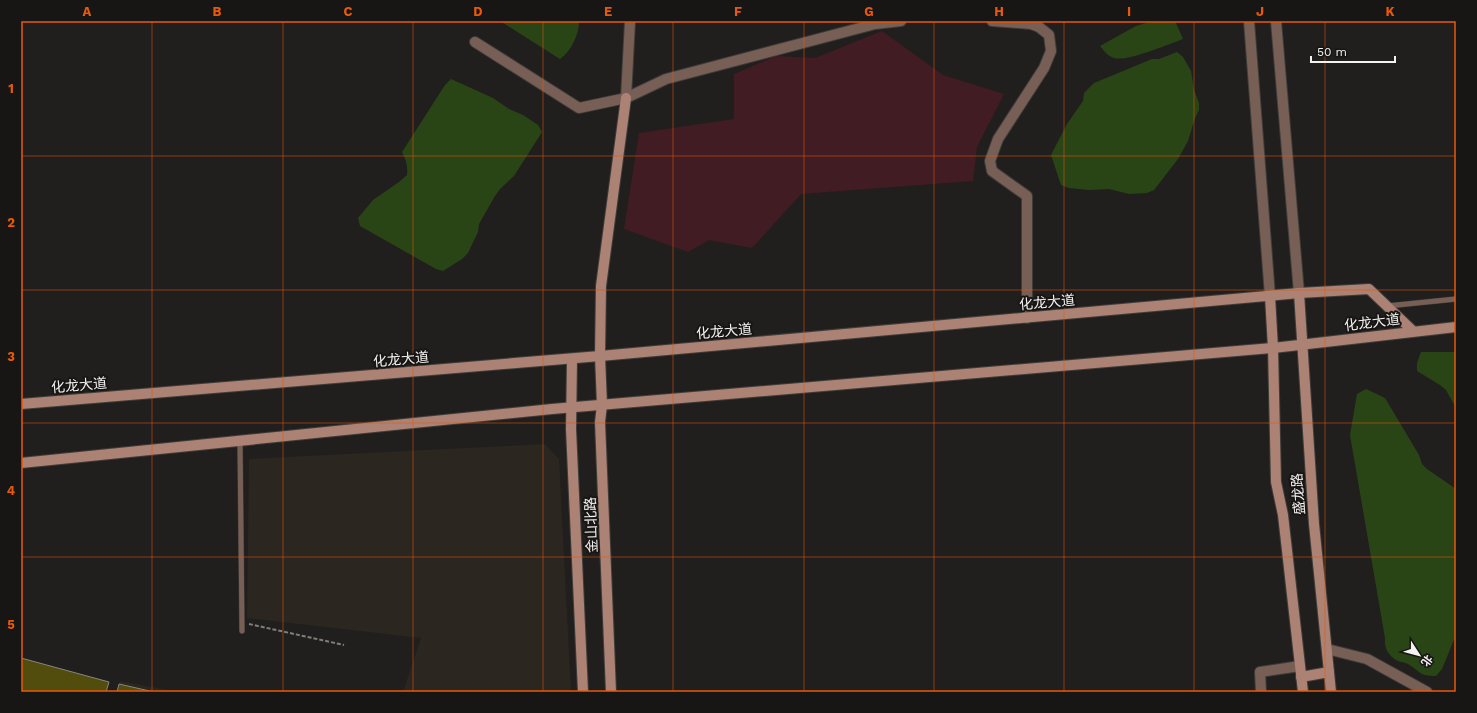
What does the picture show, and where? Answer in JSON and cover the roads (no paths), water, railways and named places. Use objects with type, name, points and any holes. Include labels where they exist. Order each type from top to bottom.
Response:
[{"type":"main road","name":"金山北路","points":[[611,692],[600,422],[602,405],[600,356],[601,286],[626,98]]},
{"type":"main road","name":"化龙大道","points":[[21,404],[572,359],[1299,293],[1369,289],[1413,331]]},
{"type":"main road","name":"盛龙路","points":[[1299,293],[1314,524],[1331,692]]},
{"type":"main road","name":"盛龙路","points":[[1270,296],[1274,348],[1276,482],[1283,515],[1303,692]]},
{"type":"main road","name":"化龙大道","points":[[21,463],[602,405],[1274,348],[1456,327]]},
{"type":"main road","name":"金山北路","points":[[572,359],[570,408],[583,692]]},
{"type":"main road","points":[[1301,672],[1329,672]]},
{"type":"street","points":[[626,98],[630,21]]},
{"type":"street","points":[[475,42],[579,108],[626,98],[666,79],[875,24],[901,21]]},
{"type":"street","points":[[992,21],[1031,24],[1039,27],[1049,35],[1051,51],[1044,68],[998,140],[990,161],[992,171],[1027,196],[1027,318]]},
{"type":"street","points":[[1249,21],[1270,296]]},
{"type":"street","points":[[1276,21],[1299,293]]},
{"type":"street","points":[[1327,649],[1367,659],[1427,692]]},
{"type":"street","points":[[1261,692],[1260,672],[1301,672]]},
{"type":"lane","points":[[1387,306],[1456,298]]},
{"type":"lane","points":[[240,441],[242,631]]}]
